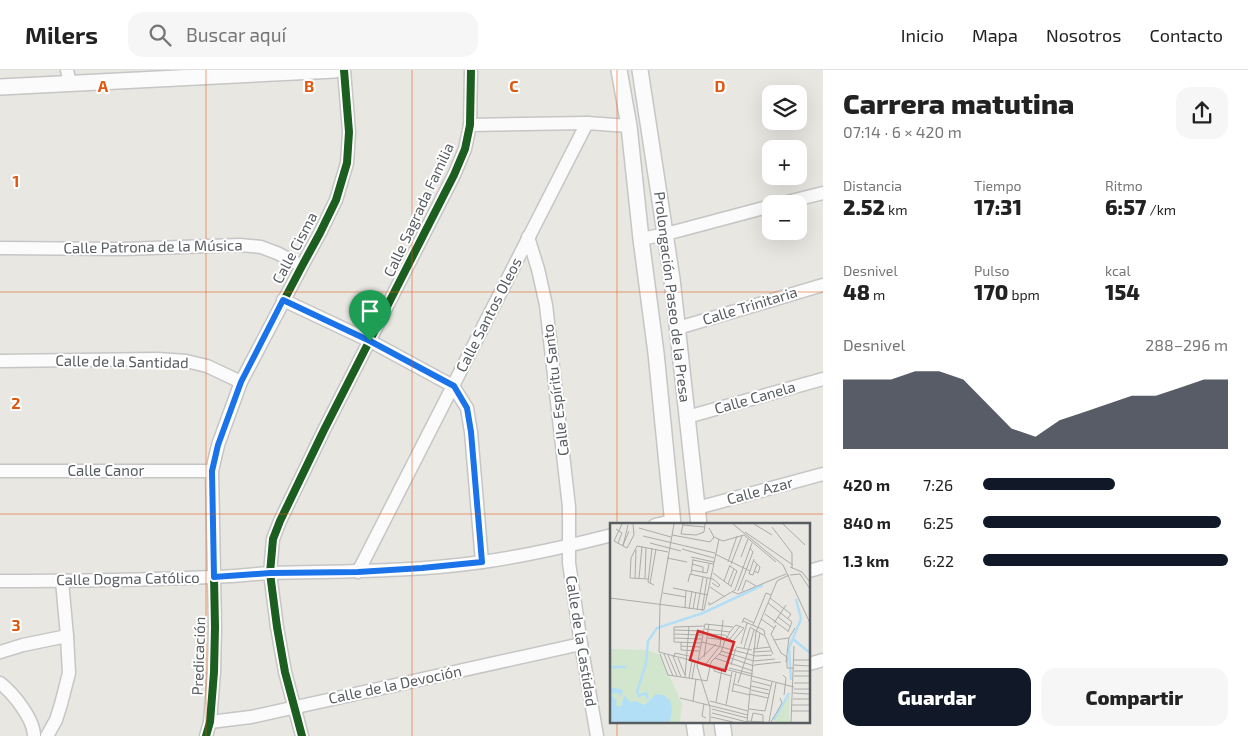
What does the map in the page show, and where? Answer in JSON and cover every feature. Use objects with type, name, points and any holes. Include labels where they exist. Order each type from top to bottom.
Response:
[{"type":"street","points":[[0,87],[69,77],[335,70]]},
{"type":"street","name":"Calle Cisma","points":[[214,577],[212,471],[218,445],[241,382],[336,200],[347,163],[349,132],[344,70]]},
{"type":"street","name":"Calle Sagrada Familia","points":[[302,736],[285,672],[277,627],[270,573],[274,539],[280,521],[324,430],[454,175],[465,149],[470,125],[472,70]]},
{"type":"street","name":"Prolongación Paseo de la Presa","points":[[619,70],[629,126],[656,353],[672,523]]},
{"type":"street","name":"Prolongación Paseo de la Presa","points":[[640,70],[666,234],[699,523]]},
{"type":"street","points":[[470,125],[587,123],[629,126]]},
{"type":"street","name":"Calle Santos Oleos","points":[[358,572],[587,123]]},
{"type":"street","points":[[807,196],[823,192]]},
{"type":"street","points":[[642,239],[762,208]]},
{"type":"street","name":"Calle Espíritu Santo","points":[[528,237],[538,268],[546,305],[569,507],[569,546]]},
{"type":"street","name":"Calle Patrona de la Música","points":[[0,248],[123,249],[240,245],[261,247],[302,266]]},
{"type":"street","name":"Calle Trinitaria","points":[[678,328],[823,285]]},
{"type":"street","points":[[283,300],[370,341],[454,386],[467,408],[471,432],[482,562]]},
{"type":"street","name":"Calle de la Santidad","points":[[0,361],[158,359],[186,361],[207,366],[241,382]]},
{"type":"street","name":"Calle Canela","points":[[687,417],[823,379]]},
{"type":"street","name":"Calle Canor","points":[[0,471],[212,471]]},
{"type":"street","name":"Calle Azar","points":[[697,508],[823,474]]},
{"type":"street","name":"Calle Dogma Católico","points":[[0,581],[214,577],[270,573],[358,572],[422,568],[482,562],[569,546],[610,536]]},
{"type":"street","name":"Calle de la Castidad","points":[[569,546],[569,563],[597,736]]},
{"type":"street","points":[[810,571],[823,567]]},
{"type":"street","name":"Predicación","points":[[206,736],[210,722],[214,672],[214,577]]},
{"type":"street","points":[[47,736],[56,720],[69,673],[68,636],[62,581]]},
{"type":"street","points":[[0,652],[23,645],[68,636]]},
{"type":"street","name":"Calle de la Devoción","points":[[210,722],[251,717],[581,644]]},
{"type":"street","points":[[810,664],[823,660]]},
{"type":"street","points":[[0,683],[7,688],[28,716],[34,730],[34,736]]},
{"type":"cycle path","points":[[206,736],[210,722],[214,672],[212,471],[218,445],[241,382],[336,200],[347,163],[349,132],[344,70]]},
{"type":"cycle path","points":[[302,736],[285,672],[277,627],[270,573],[273,539],[324,430],[454,175],[465,149],[470,125],[471,70]]},
{"type":"route","points":[[283,300],[370,341],[454,386],[467,408],[471,432],[482,562],[358,572],[270,573],[214,577],[212,471],[218,445],[241,382],[283,300]]}]
